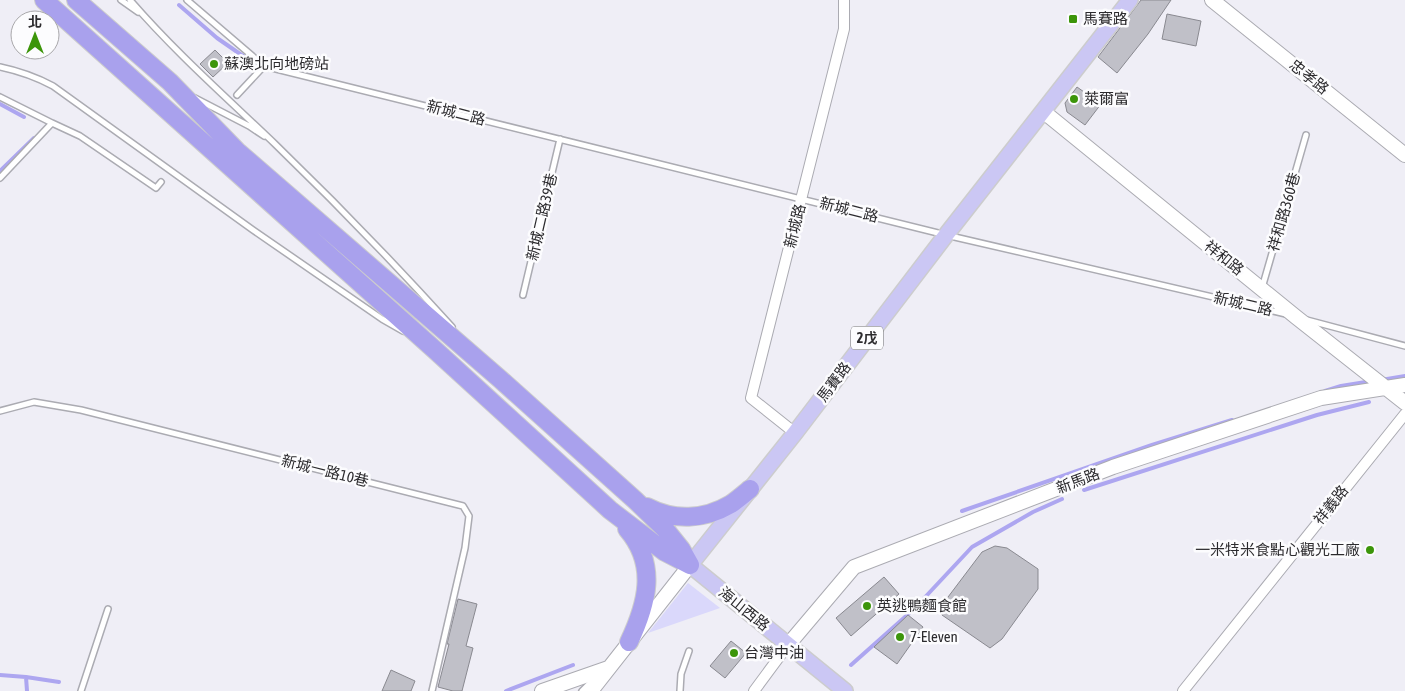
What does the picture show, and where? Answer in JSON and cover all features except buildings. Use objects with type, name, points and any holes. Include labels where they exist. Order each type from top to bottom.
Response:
[{"type":"highway","points":[[44,0],[435,350],[610,510],[665,552],[690,565]]},
{"type":"highway","points":[[76,0],[170,82],[238,150],[635,500],[665,530],[681,549],[690,565]]},
{"type":"highway","points":[[635,500],[658,512],[683,518],[716,511],[731,504],[750,490]]},
{"type":"highway","points":[[610,510],[630,533],[644,559],[646,573],[644,603],[640,619],[629,642]]},
{"type":"main road","name":"馬賽路","points":[[690,565],[1130,0]]},
{"type":"main road","name":"海山西路","points":[[690,565],[845,691]]},
{"type":"street","name":"新城路","points":[[794,433],[751,398],[844,29],[844,0]]},
{"type":"street","name":"忠孝路","points":[[1212,0],[1405,155]]},
{"type":"street","name":"祥和路","points":[[1044,112],[1384,388],[1405,403]]},
{"type":"street","name":"新馬路","points":[[788,645],[854,567],[1132,461],[1320,398],[1405,385]]},
{"type":"street","name":"祥義路","points":[[1183,691],[1405,414]]},
{"type":"street","name":"馬賽路","points":[[591,691],[690,565]]},
{"type":"street","points":[[754,691],[788,645]]},
{"type":"street","points":[[542,691],[609,668]]},
{"type":"lane","points":[[121,0],[144,17]]},
{"type":"lane","points":[[130,0],[144,17],[202,75],[277,145],[406,276],[459,335]]},
{"type":"lane","points":[[187,0],[264,66],[237,95]]},
{"type":"lane","name":"新城二路","points":[[264,66],[946,235],[1296,317],[1405,346]]},
{"type":"lane","points":[[0,67],[19,70],[53,86],[261,236],[382,319],[435,350]]},
{"type":"lane","points":[[170,82],[249,126],[277,145]]},
{"type":"lane","points":[[0,97],[80,136],[156,188],[161,182]]},
{"type":"lane","points":[[0,178],[52,124]]},
{"type":"lane","name":"祥和路360巷","points":[[1262,289],[1306,135]]},
{"type":"lane","name":"新城二路39巷","points":[[524,295],[560,139]]},
{"type":"lane","points":[[466,342],[500,379]]},
{"type":"lane","name":"新城一路10巷","points":[[0,411],[34,402],[81,410],[463,506],[469,516],[465,548],[432,691]]},
{"type":"lane","points":[[81,691],[108,610]]},
{"type":"lane","points":[[680,691],[681,674],[689,651]]},
{"type":"lane","points":[[603,683],[609,668]]},
{"type":"lane","points":[[582,691],[609,668]]},
{"type":"shaded area","points":[[688,583],[720,608],[648,633]]},
{"type":"waterway","points":[[179,5],[217,38],[248,61]]},
{"type":"waterway","points":[[0,104],[24,117]]},
{"type":"waterway","points":[[0,171],[34,138]]},
{"type":"waterway","points":[[1381,380],[1405,376]]},
{"type":"waterway","points":[[1325,391],[1341,386],[1372,381]]},
{"type":"waterway","points":[[1084,490],[1317,415],[1369,402]]},
{"type":"waterway","points":[[962,511],[1152,445],[1232,420]]},
{"type":"waterway","points":[[851,665],[914,609],[972,547],[1033,512],[1062,499]]},
{"type":"waterway","points":[[506,691],[573,665]]},
{"type":"waterway","points":[[0,675],[26,677],[27,691]]},
{"type":"waterway","points":[[26,677],[59,682]]},
{"type":"place","name":"馬賽路","points":[[1073,19]]},
{"type":"place","name":"蘇澳北向地磅站","points":[[214,64]]},
{"type":"place","name":"萊爾富","points":[[1074,99]]},
{"type":"place","name":"一米特米食點心觀光工廠","points":[[1370,550]]},
{"type":"place","name":"英逃鴨麵食館","points":[[867,606]]},
{"type":"place","name":"7-Eleven","points":[[900,637]]},
{"type":"place","name":"台灣中油","points":[[734,653]]}]
